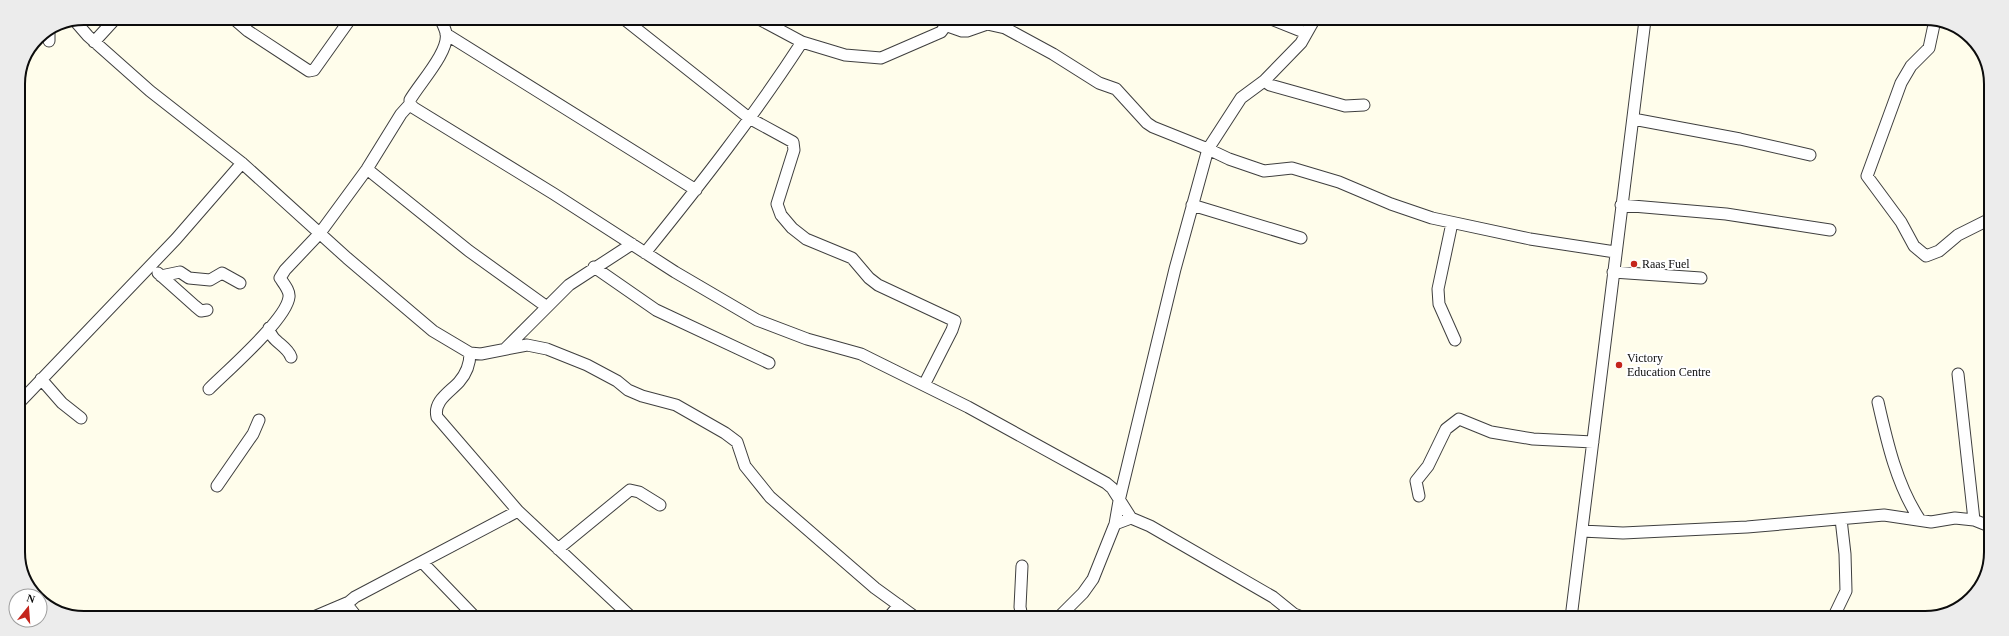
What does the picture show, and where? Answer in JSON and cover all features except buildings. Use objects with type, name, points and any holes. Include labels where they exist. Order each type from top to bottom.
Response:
[{"type":"street","points":[[78,25],[94,42],[150,92],[242,163],[427,327],[470,353],[482,354],[527,345],[547,349],[587,365],[635,393],[676,405],[724,433],[737,442],[745,466],[770,497],[875,588],[906,611]]},
{"type":"street","points":[[94,42],[110,25]]},
{"type":"street","points":[[240,25],[248,32],[309,71],[314,70],[346,25]]},
{"type":"street","points":[[209,389],[269,328],[285,308],[289,297],[287,289],[280,278],[285,270],[320,233],[367,169],[401,114],[410,104],[418,87],[437,62],[444,46],[446,34],[443,25]]},
{"type":"street","points":[[632,25],[749,118],[789,139],[795,146],[777,204],[782,215],[792,228],[806,239],[852,258],[869,278],[878,285],[955,321],[952,330],[924,385]]},
{"type":"street","points":[[770,25],[802,42],[845,55],[870,59],[881,58],[941,32],[944,25]]},
{"type":"street","points":[[951,25],[962,31],[967,31],[984,25]]},
{"type":"street","points":[[992,25],[1005,28],[1054,54],[1099,83],[1116,89],[1147,123],[1153,127],[1229,159],[1264,171],[1292,168],[1338,182],[1391,204],[1452,223],[1615,252]]},
{"type":"street","points":[[1286,25],[1306,32]]},
{"type":"street","points":[[1066,611],[1083,593],[1093,579],[1115,524],[1119,500],[1192,205],[1208,149],[1241,98],[1264,81],[1301,43],[1311,25]]},
{"type":"street","points":[[1572,611],[1615,252],[1644,25]]},
{"type":"street","points":[[1934,26],[1929,48],[1911,66],[1902,83],[1867,176],[1901,222],[1914,246],[1926,256],[1939,251],[1958,235],[1984,222]]},
{"type":"street","points":[[446,34],[696,190]]},
{"type":"street","points":[[645,253],[696,190],[802,42]]},
{"type":"street","points":[[1264,81],[1276,87],[1345,106],[1364,105]]},
{"type":"street","points":[[410,104],[645,253],[757,320],[807,339],[861,354],[924,385],[1106,483],[1112,488],[1130,518],[1150,526],[1273,597],[1290,611]]},
{"type":"street","points":[[1633,119],[1740,139],[1810,155]]},
{"type":"street","points":[[25,396],[176,239],[242,163]]},
{"type":"street","points":[[367,169],[469,251],[547,307]]},
{"type":"street","points":[[1192,205],[1301,238]]},
{"type":"street","points":[[1621,205],[1726,214],[1830,230]]},
{"type":"street","points":[[1452,223],[1438,289],[1439,304],[1455,340]]},
{"type":"street","points":[[506,348],[569,284],[632,244]]},
{"type":"street","points":[[150,265],[201,311],[207,310]]},
{"type":"street","points":[[594,267],[656,310],[769,363]]},
{"type":"street","points":[[161,276],[180,272],[189,278],[210,280],[222,273],[240,282]]},
{"type":"street","points":[[1613,272],[1701,278]]},
{"type":"street","points":[[269,328],[270,334],[289,352],[291,357]]},
{"type":"street","points":[[470,353],[468,365],[460,381],[438,405],[436,412],[437,417],[518,511],[623,611]]},
{"type":"street","points":[[1958,374],[1974,520]]},
{"type":"street","points":[[41,379],[62,403],[81,418]]},
{"type":"street","points":[[1878,402],[1885,433],[1905,494],[1920,520]]},
{"type":"street","points":[[1419,496],[1416,481],[1428,466],[1446,429],[1459,419],[1491,432],[1533,439],[1593,442]]},
{"type":"street","points":[[217,486],[253,434],[259,420]]},
{"type":"street","points":[[558,549],[630,490],[639,492],[660,505]]},
{"type":"street","points":[[328,611],[349,602],[518,511]]},
{"type":"street","points":[[1582,531],[1623,533],[1747,526],[1884,515],[1931,522],[1955,518],[1974,520],[1984,524]]},
{"type":"street","points":[[1115,524],[1130,518]]},
{"type":"street","points":[[1836,611],[1846,590],[1845,554],[1841,519]]},
{"type":"street","points":[[422,562],[469,611]]},
{"type":"street","points":[[1021,611],[1022,566]]},
{"type":"street","points":[[349,602],[349,609],[351,611]]},
{"type":"street","points":[[894,611],[899,605]]},
{"type":"place","name":"Raas Fuel","points":[[1634,264]]},
{"type":"place","name":"Victory Education Centre","points":[[1619,365]]}]
